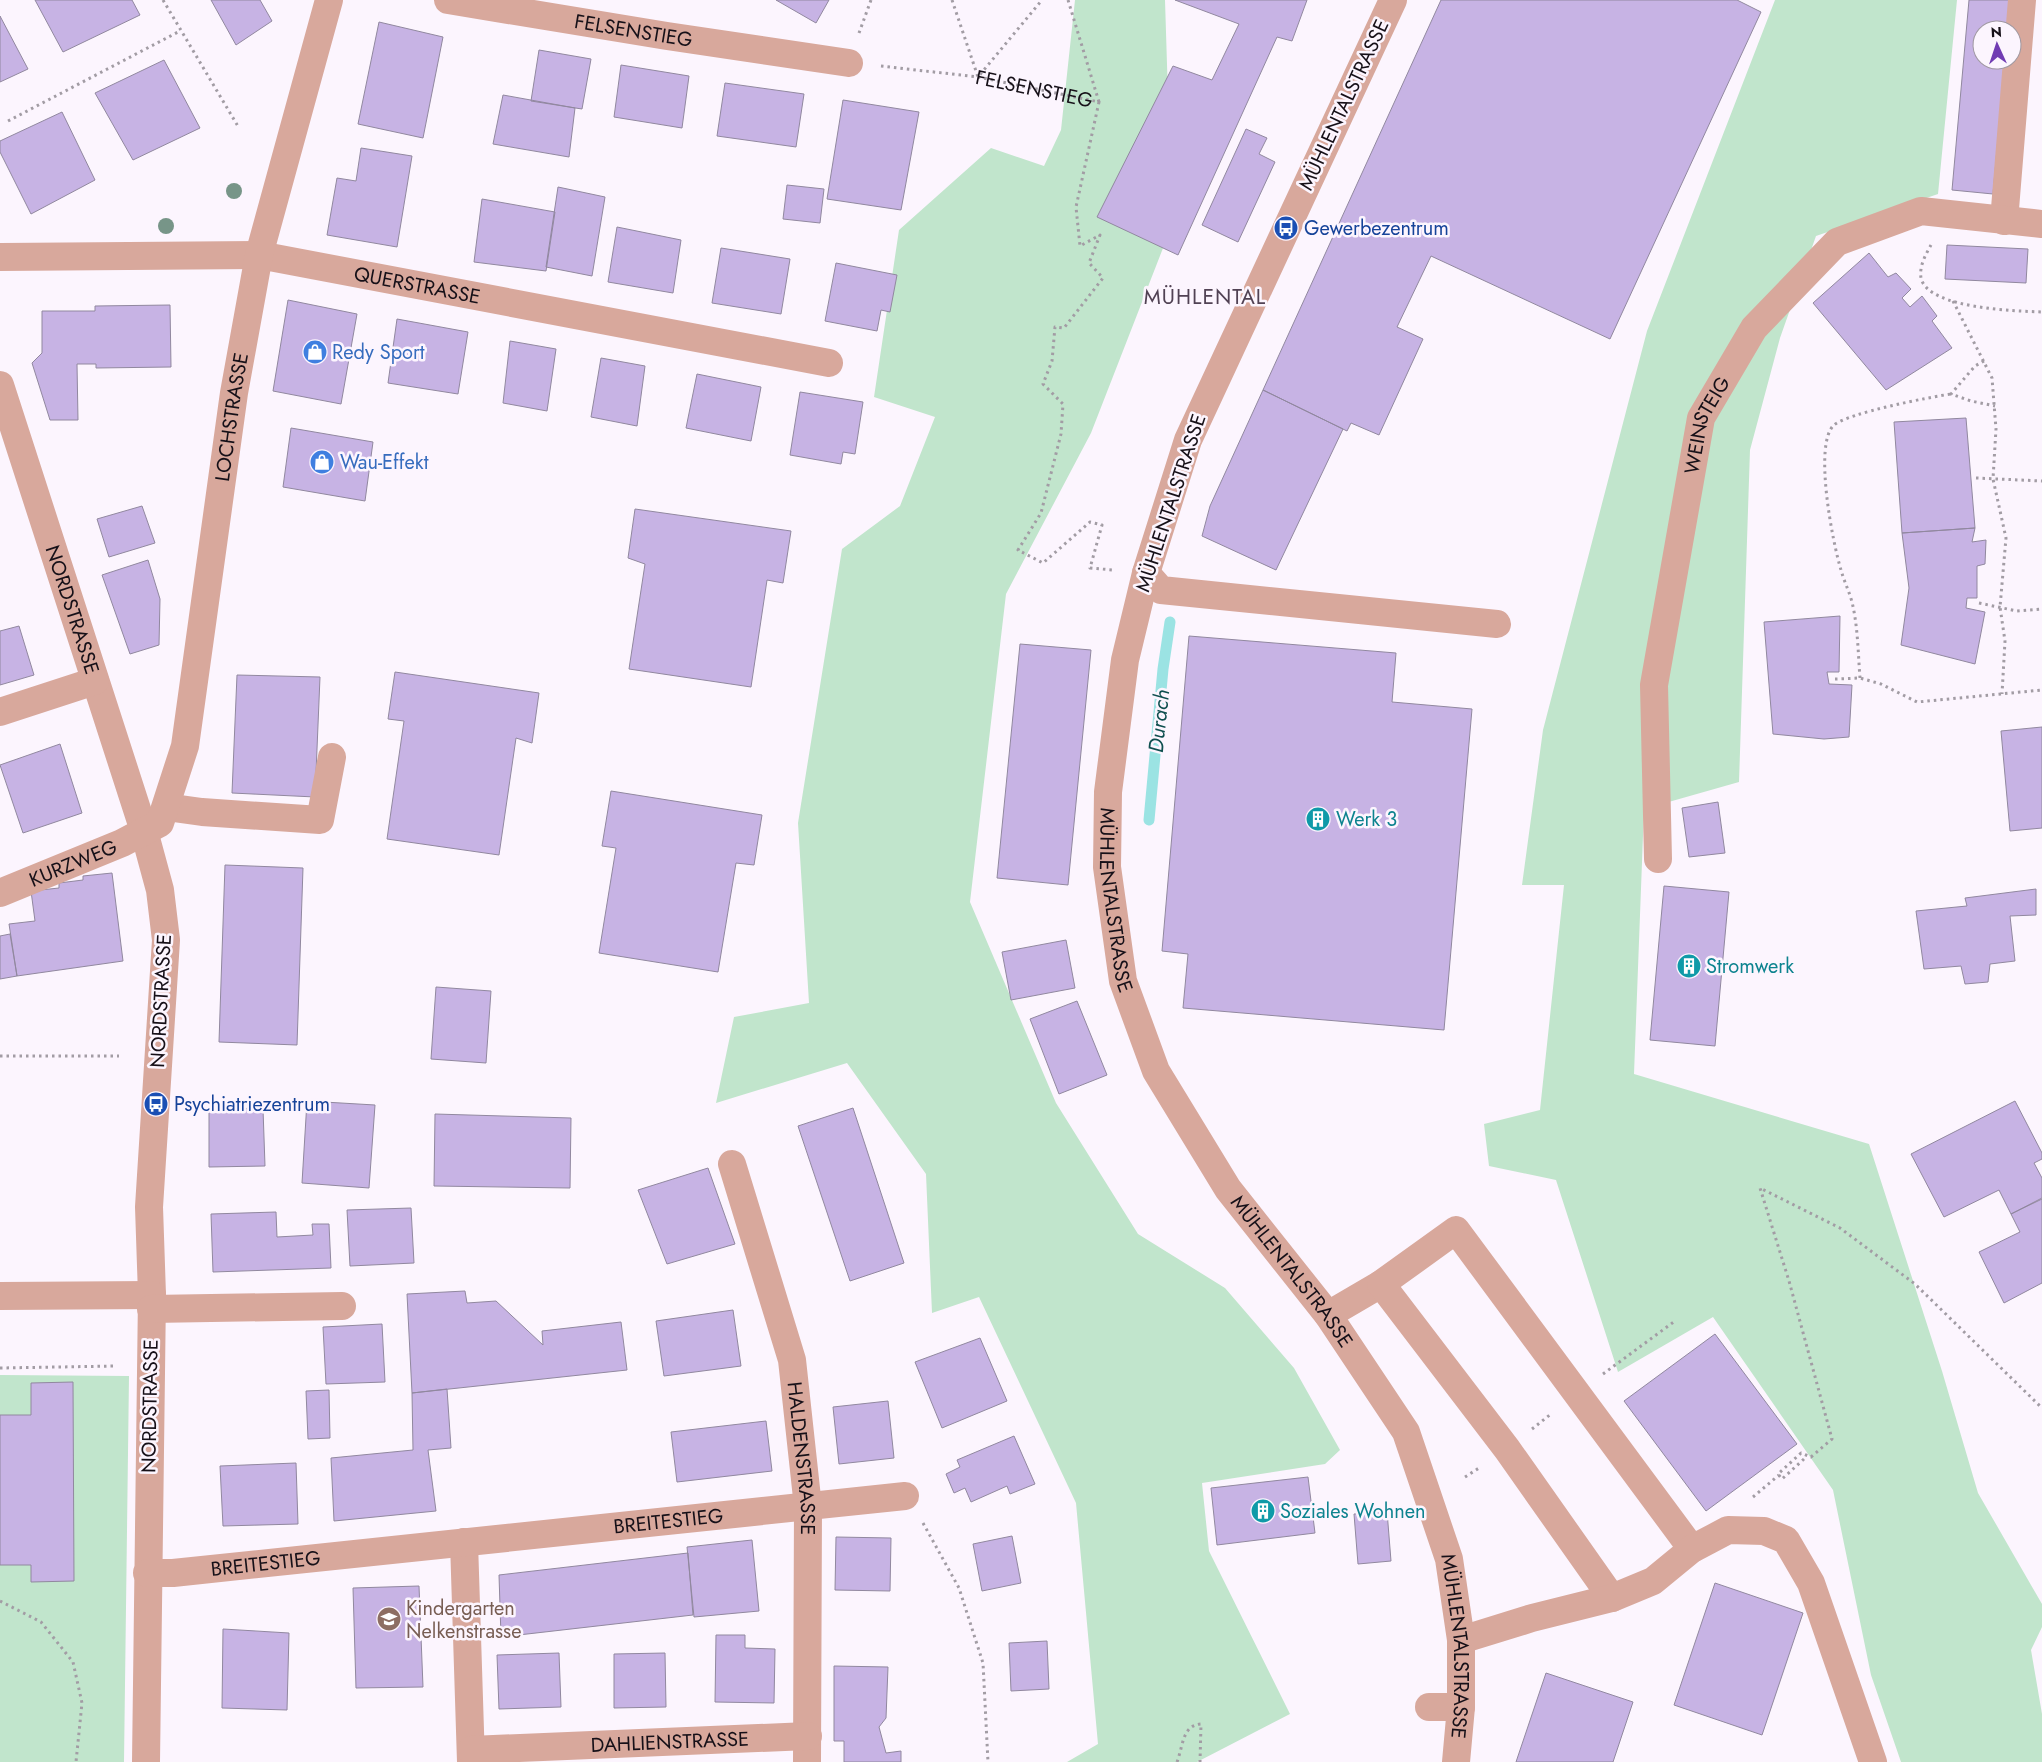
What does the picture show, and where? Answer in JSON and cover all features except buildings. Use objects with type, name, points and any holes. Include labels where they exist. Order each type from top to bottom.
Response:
[{"type":"street","name":"LOCHSTRASSE","points":[[144,831],[160,823],[185,746],[234,393],[258,255],[328,0]]},
{"type":"street","name":"FELSENSTIEG","points":[[448,0],[667,36],[849,62]]},
{"type":"street","name":"MÜHLENTALSTRASSE","points":[[1393,0],[1188,440],[1146,573],[1125,660],[1108,792],[1107,866],[1123,981],[1156,1071],[1228,1189],[1328,1315],[1406,1432],[1449,1559],[1461,1640],[1461,1706],[1456,1762]]},
{"type":"street","points":[[2004,221],[2022,0]]},
{"type":"street","name":"WEINSTEIG","points":[[1658,859],[1654,685],[1701,418],[1754,328],[1837,242],[1921,211],[2042,224]]},
{"type":"street","name":"QUERSTRASSE","points":[[0,257],[258,255],[829,363]]},
{"type":"street","name":"NORDSTRASSE","points":[[0,385],[144,831],[160,890],[166,940],[149,1207],[152,1302],[146,1762]]},
{"type":"street","points":[[1146,573],[1160,590],[1497,624]]},
{"type":"street","points":[[0,712],[95,681]]},
{"type":"street","points":[[166,807],[202,812],[320,820],[332,757]]},
{"type":"street","name":"KURZWEG","points":[[0,893],[122,843],[144,831]]},
{"type":"street","name":"HALDENSTRASSE","points":[[732,1164],[792,1360],[808,1507],[808,1749]]},
{"type":"street","points":[[1328,1315],[1381,1284],[1456,1230],[1692,1549]]},
{"type":"street","points":[[1381,1284],[1508,1448],[1612,1598]]},
{"type":"street","points":[[3,1298],[152,1302],[174,1311],[342,1306]]},
{"type":"street","name":"BREITESTIEG","points":[[147,1573],[172,1573],[905,1496]]},
{"type":"street","points":[[1461,1640],[1532,1618],[1612,1598],[1653,1581],[1692,1549],[1728,1530],[1764,1531],[1786,1540],[1811,1583],[1873,1762]]},
{"type":"street","points":[[464,1542],[471,1756]]},
{"type":"street","points":[[1429,1707],[1461,1706]]},
{"type":"street","name":"DAHLIENSTRASSE","points":[[471,1756],[808,1749]]},
{"type":"path","points":[[163,0],[180,31],[204,66],[239,128]]},
{"type":"path","points":[[952,0],[978,77]]},
{"type":"path","points":[[978,77],[1042,0]]},
{"type":"path","points":[[1068,0],[1099,102]]},
{"type":"path","points":[[8,121],[180,31]]},
{"type":"path","name":"FELSENSTIEG","points":[[849,62],[978,77],[1099,102],[1076,208],[1080,246],[1100,235],[1089,263],[1103,278],[1064,328],[1055,327],[1052,361],[1043,384],[1063,404],[1060,434],[1042,513],[1018,550],[1043,563],[1090,522],[1102,526],[1090,568],[1146,573]]},
{"type":"path","points":[[1961,216],[1947,236],[1933,243],[1923,258],[1921,278],[1929,290],[1953,301],[1998,311],[2042,312]]},
{"type":"path","points":[[1953,301],[1992,378],[1995,406],[1993,479],[2006,538],[2000,607],[2004,641],[2002,694]]},
{"type":"path","points":[[1951,394],[1975,366],[1984,361]]},
{"type":"path","points":[[1860,678],[1852,603],[1834,543],[1829,510],[1824,459],[1827,438],[1834,426],[1847,418],[1917,399],[1951,394],[1995,406]]},
{"type":"path","points":[[1976,478],[2042,481]]},
{"type":"path","points":[[1978,603],[2017,611],[2042,609]]},
{"type":"path","points":[[1835,679],[1860,678],[1882,684],[1917,702],[2042,690]]},
{"type":"path","points":[[0,1056],[119,1056]]},
{"type":"path","points":[[1779,1475],[1802,1455],[1805,1459],[1784,1479],[1780,1475],[1801,1456],[1804,1459],[1789,1472],[1782,1479],[1778,1474],[1801,1453],[1811,1457],[1832,1439],[1790,1281],[1760,1188],[1840,1228],[1915,1284],[2042,1408]]},
{"type":"path","points":[[0,1368],[150,1366]]},
{"type":"path","points":[[905,1496],[927,1529],[959,1588],[983,1663],[988,1762]]},
{"type":"path","points":[[0,1601],[41,1622],[73,1662],[82,1703],[76,1762]]},
{"type":"path","points":[[1177,1762],[1187,1729],[1194,1724],[1201,1724],[1200,1762]]},
{"type":"green space","points":[[1075,0],[1165,0],[1172,225],[1091,433],[1006,594],[970,902],[1056,1103],[1138,1234],[1225,1288],[1294,1368],[1340,1450],[1325,1464],[1202,1483],[1209,1551],[1290,1714],[1197,1762],[1067,1762],[1098,1744],[1076,1503],[979,1297],[932,1313],[926,1174],[847,1063],[716,1103],[734,1017],[809,1003],[798,823],[842,549],[900,506],[935,417],[874,397],[899,230],[991,148],[1044,166],[1061,130]]},
{"type":"green space","points":[[1775,0],[1957,0],[1938,194],[1816,236],[1780,338],[1750,450],[1739,782],[1644,809],[1634,1074],[1869,1144],[1942,1371],[1978,1493],[2042,1604],[2042,1627],[2031,1650],[2042,1714],[2042,1762],[1901,1762],[1871,1675],[1833,1490],[1713,1317],[1618,1372],[1556,1180],[1489,1166],[1484,1124],[1540,1110],[1564,885],[1522,885],[1543,730],[1647,331]]},
{"type":"green space","points":[[0,1375],[129,1376],[124,1762],[0,1762]]},
{"type":"waterway","name":"Durach","points":[[1149,820],[1163,669],[1170,622]]},
{"type":"place","name":"Gewerbezentrum","points":[[1286,228]]},
{"type":"place","name":"Redy Sport","points":[[315,352]]},
{"type":"place","name":"Wau-Effekt","points":[[322,462]]},
{"type":"place","name":"Werk 3","points":[[1318,819]]},
{"type":"place","name":"Stromwerk","points":[[1689,966]]},
{"type":"place","name":"Psychiatriezentrum","points":[[156,1104]]},
{"type":"place","name":"Soziales Wohnen","points":[[1263,1511]]},
{"type":"place","name":"Kindergarten Nelkenstrasse","points":[[389,1619]]},
{"type":"district","name":"MÜHLENTAL","points":[[1205,297]]}]
